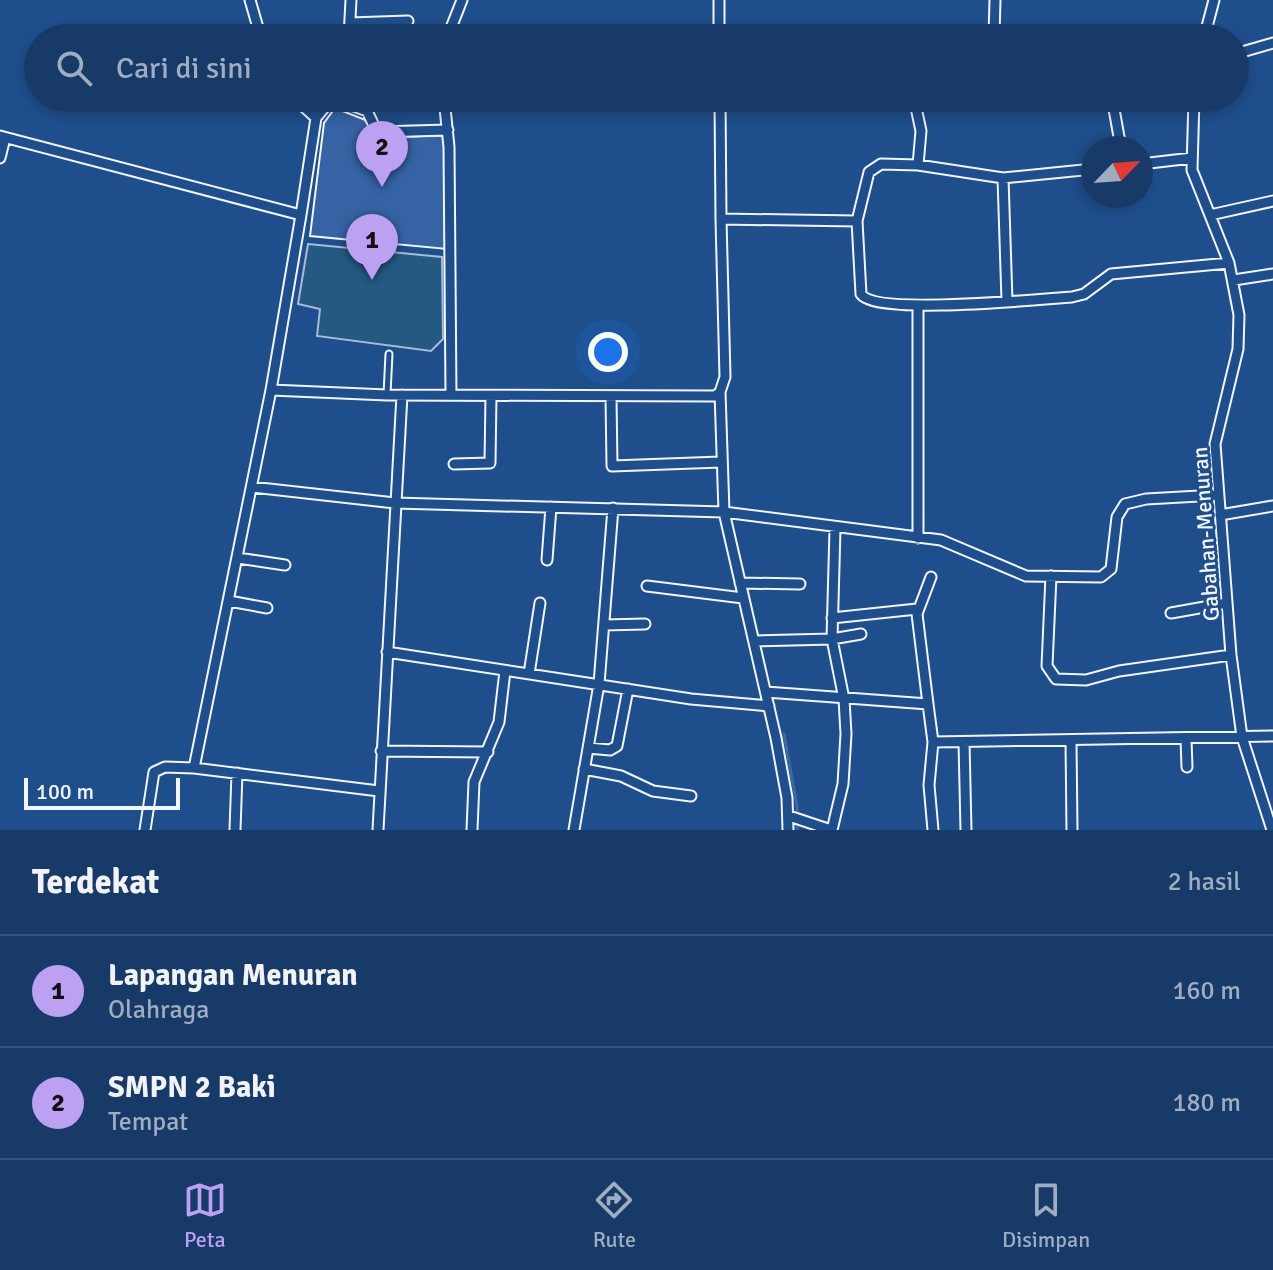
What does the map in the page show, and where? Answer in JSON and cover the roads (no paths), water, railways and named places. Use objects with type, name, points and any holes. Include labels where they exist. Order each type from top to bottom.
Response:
[{"type":"street","points":[[250,0],[257,24]]},
{"type":"street","points":[[351,0],[350,23],[408,21]]},
{"type":"street","points":[[453,24],[462,0]]},
{"type":"street","points":[[719,0],[719,24]]},
{"type":"street","points":[[994,24],[995,0]]},
{"type":"street","points":[[1208,24],[1214,0]]},
{"type":"street","points":[[1249,50],[1273,43]]},
{"type":"street","points":[[309,112],[316,118]]},
{"type":"street","points":[[194,768],[271,390],[316,118],[321,112]]},
{"type":"street","points":[[367,112],[377,132],[448,130]]},
{"type":"street","points":[[446,112],[451,395]]},
{"type":"street","points":[[720,112],[725,377],[720,392],[724,512],[795,817],[788,830]]},
{"type":"street","points":[[917,112],[921,131],[918,165]]},
{"type":"street","points":[[1115,112],[1119,136]]},
{"type":"street","name":"Gabahan-Menuran","points":[[1194,112],[1192,158],[1195,181],[1234,280],[1238,349],[1215,444],[1217,495],[1231,655],[1242,737],[1272,830]]},
{"type":"street","points":[[0,158],[3,137],[301,215]]},
{"type":"street","points":[[1153,163],[1192,158]]},
{"type":"street","points":[[1081,170],[1003,178],[918,165],[874,166],[869,172],[857,221],[859,281],[864,300],[918,306],[1077,296],[1103,277],[1142,269],[1229,263]]},
{"type":"street","points":[[1003,178],[1007,301]]},
{"type":"street","points":[[1210,215],[1273,201]]},
{"type":"street","points":[[721,219],[857,221]]},
{"type":"street","points":[[1234,280],[1273,274]]},
{"type":"street","points":[[918,306],[918,538]]},
{"type":"street","points":[[271,390],[387,395],[611,397],[715,396],[720,392]]},
{"type":"street","points":[[378,830],[402,395]]},
{"type":"street","points":[[454,464],[490,463],[491,396]]},
{"type":"street","points":[[611,397],[612,466],[721,462]]},
{"type":"street","points":[[252,487],[395,503],[724,512],[835,529],[941,540],[1026,576],[1107,574],[1113,561],[1117,517],[1125,504],[1146,499],[1217,495]]},
{"type":"street","points":[[1220,515],[1273,506]]},
{"type":"street","points":[[547,560],[551,507]]},
{"type":"street","points":[[574,830],[599,684],[613,508]]},
{"type":"street","points":[[795,817],[832,830],[844,771],[844,699],[832,639],[835,529]]},
{"type":"street","points":[[238,558],[285,565]]},
{"type":"street","points":[[1051,576],[1047,666],[1056,679],[1086,680],[1119,671],[1231,655]]},
{"type":"street","points":[[931,577],[917,609],[933,742],[929,785],[933,830]]},
{"type":"street","points":[[740,583],[800,584]]},
{"type":"street","points":[[647,586],[743,598]]},
{"type":"street","points":[[229,601],[267,608]]},
{"type":"street","points":[[529,674],[540,603]]},
{"type":"street","points":[[1171,613],[1227,603]]},
{"type":"street","points":[[832,618],[917,609]]},
{"type":"street","points":[[604,625],[645,624]]},
{"type":"street","points":[[756,641],[832,639],[861,634]]},
{"type":"street","points":[[387,652],[628,689],[769,706]]},
{"type":"street","points":[[472,830],[474,782],[488,752],[501,711],[505,671]]},
{"type":"street","points":[[588,748],[610,750],[617,746],[628,689]]},
{"type":"street","points":[[766,692],[928,704]]},
{"type":"street","points":[[933,742],[1273,736]]},
{"type":"street","points":[[1186,739],[1187,767]]},
{"type":"street","points":[[1071,741],[1072,830]]},
{"type":"street","points":[[964,742],[966,830]]},
{"type":"street","points":[[381,751],[488,752]]},
{"type":"street","points":[[145,830],[154,772],[165,767],[379,791]]},
{"type":"street","points":[[584,769],[621,776],[653,791],[691,796]]},
{"type":"street","points":[[235,830],[237,773]]},
{"type":"lane","points":[[387,395],[389,354]]},
{"type":"waterway","points":[[784,734],[797,806],[797,830]]},
{"type":"place","name":"SMPN 2 Baki","points":[[382,187]]},
{"type":"place","name":"Lapangan Menuran","points":[[372,280]]}]
